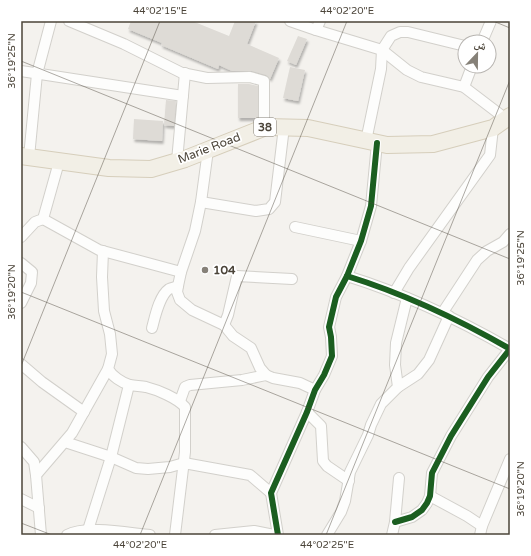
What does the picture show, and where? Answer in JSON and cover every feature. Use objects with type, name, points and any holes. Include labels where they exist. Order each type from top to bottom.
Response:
[{"type":"main road","name":"Marie Road","points":[[25,156],[109,168],[151,169],[208,150],[264,128],[308,128],[387,145],[433,144],[503,121]]},
{"type":"street","points":[[25,156],[37,74],[51,21]]},
{"type":"street","points":[[69,21],[124,44],[185,73],[207,78],[250,77],[264,80],[264,128]]},
{"type":"street","points":[[290,21],[318,26],[382,50],[407,70],[421,77],[464,87],[503,121],[490,155],[409,268],[394,293]]},
{"type":"street","points":[[485,34],[491,21]]},
{"type":"street","points":[[278,535],[271,493],[307,412],[315,390],[324,375],[332,356],[329,327],[336,297],[348,276],[361,241],[371,206],[372,142],[382,50],[391,36],[400,32],[408,32],[457,44]]},
{"type":"street","points":[[21,71],[183,96]]},
{"type":"street","points":[[177,161],[185,73]]},
{"type":"street","points":[[464,87],[469,74]]},
{"type":"street","points":[[201,202],[256,211],[269,209],[275,202],[284,127]]},
{"type":"street","points":[[208,150],[201,202],[195,231],[181,272],[178,286],[177,292],[180,300],[192,310],[224,325],[232,336],[251,348],[260,368],[266,375],[273,378],[300,383],[315,390]]},
{"type":"street","points":[[43,219],[59,162]]},
{"type":"street","points":[[21,237],[35,222],[43,219],[103,251],[181,272]]},
{"type":"street","points":[[295,227],[361,241]]},
{"type":"street","points":[[327,535],[341,512],[345,501],[350,472],[381,404],[398,387],[418,374],[428,360],[446,314],[477,260],[487,251],[504,242],[510,234]]},
{"type":"street","points":[[36,475],[72,433],[108,370],[112,354],[110,334],[104,311],[102,277],[103,251]]},
{"type":"street","points":[[21,264],[32,272],[31,283],[21,303]]},
{"type":"street","points":[[224,325],[237,276],[292,279]]},
{"type":"street","points":[[348,276],[379,286],[446,314],[510,349],[488,377],[451,436],[432,473],[430,496],[427,503],[422,510],[412,517],[395,522]]},
{"type":"street","points":[[152,328],[162,298],[168,290],[178,286]]},
{"type":"street","points":[[398,387],[396,344],[407,298]]},
{"type":"street","points":[[21,364],[42,382],[84,412]]},
{"type":"street","points":[[108,370],[111,375],[129,385],[146,387],[161,392],[180,401],[185,407],[184,463],[175,535]]},
{"type":"street","points":[[180,401],[185,387],[190,385],[242,380],[266,375]]},
{"type":"street","points":[[88,530],[111,457],[129,385]]},
{"type":"street","points":[[307,412],[321,426],[323,461],[327,466],[349,481]]},
{"type":"street","points":[[65,442],[111,457],[136,468],[148,469],[170,467],[184,463],[250,475],[271,493]]},
{"type":"street","points":[[21,447],[34,462],[39,508],[40,535]]},
{"type":"street","points":[[430,496],[467,516],[481,531],[510,459]]},
{"type":"street","points":[[392,535],[395,522],[399,478]]},
{"type":"street","points":[[21,499],[39,508]]},
{"type":"street","points":[[67,535],[74,532],[88,530],[150,535]]},
{"type":"street","points":[[215,535],[254,531],[274,535]]},
{"type":"building","points":[[131,21],[192,21],[229,36],[235,21],[256,21],[247,44],[279,58],[270,79],[266,75],[252,71],[232,71],[219,65],[218,69],[161,45],[162,43],[128,29]]},
{"type":"building","points":[[298,36],[307,39],[296,65],[287,61]]},
{"type":"building","points":[[290,67],[305,70],[298,101],[283,98]]},
{"type":"building","points":[[238,84],[258,86],[258,118],[238,118]]},
{"type":"building","points":[[166,100],[176,101],[174,126],[164,125]]},
{"type":"building","points":[[134,119],[163,121],[162,141],[133,139]]},
{"type":"cycle path","points":[[278,535],[271,493],[307,412],[315,390],[324,375],[332,356],[329,327],[336,297],[347,276],[361,241],[371,206],[377,143]]},
{"type":"cycle path","points":[[347,276],[369,283],[431,308],[471,327],[510,349],[488,377],[451,436],[432,473],[430,496],[427,503],[422,510],[412,517],[395,522]]},
{"type":"place","name":"104","points":[[205,270]]}]
